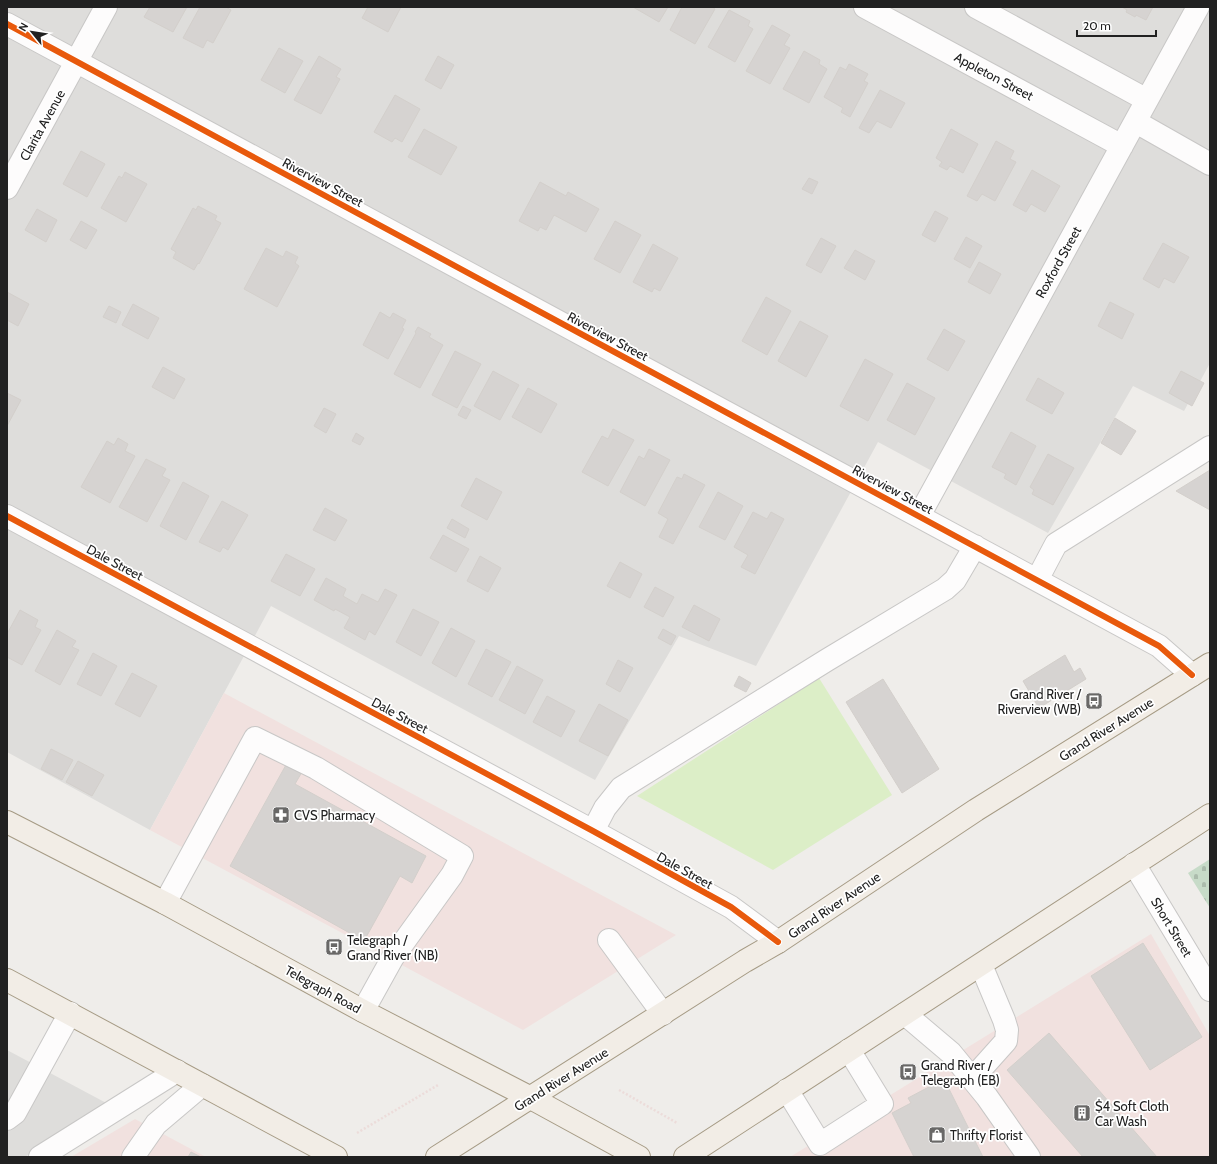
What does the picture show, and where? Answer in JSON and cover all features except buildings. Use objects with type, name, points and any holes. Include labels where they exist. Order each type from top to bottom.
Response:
[{"type":"main road","name":"Grand River Avenue","points":[[437,1157],[745,961],[778,942],[976,810],[1201,670]]},
{"type":"main road","points":[[685,1157],[1210,815]]},
{"type":"main road","name":"Telegraph Road","points":[[7,822],[165,903],[363,1011],[531,1098],[639,1157]]},
{"type":"main road","points":[[7,980],[336,1157]]},
{"type":"street","name":"Clarita Avenue","points":[[7,188],[106,7]]},
{"type":"street","name":"Appleton Street","points":[[865,7],[1122,146]]},
{"type":"street","points":[[976,7],[1147,100]]},
{"type":"street","name":"Roxford Street","points":[[919,516],[1198,7]]},
{"type":"street","name":"Riverview Street","points":[[7,24],[975,546],[1201,670]]},
{"type":"street","points":[[1136,122],[1210,164]]},
{"type":"street","points":[[1037,580],[1056,544],[1210,447]]},
{"type":"street","name":"Dale Street","points":[[7,516],[593,831],[731,907],[778,942]]},
{"type":"street","points":[[593,831],[605,808],[621,788],[826,660],[945,589],[955,580],[975,546]]},
{"type":"street","points":[[165,903],[255,738],[316,768],[462,856],[452,875],[393,957],[363,1011]]},
{"type":"street","name":"Short Street","points":[[1134,864],[1210,990]]},
{"type":"street","points":[[609,940],[663,1014]]},
{"type":"street","points":[[972,1079],[1006,1041],[1007,1030],[981,965]]},
{"type":"street","points":[[7,1119],[14,1113],[70,1013]]},
{"type":"street","points":[[905,1014],[951,1053],[986,1097],[1029,1157]]},
{"type":"street","points":[[787,1090],[825,1151],[882,1104],[849,1050]]},
{"type":"street","points":[[40,1157],[177,1072]]},
{"type":"street","points":[[133,1157],[156,1124],[202,1084]]},
{"type":"path","points":[[357,1133],[438,1085]]},
{"type":"path","points":[[619,1090],[676,1122]]},
{"type":"shaded area","points":[[7,7],[1210,7],[1210,363],[1184,411],[1133,386],[1048,533],[878,442],[756,666],[679,636],[595,780],[271,606],[150,830],[7,752]]},
{"type":"shaded area","points":[[224,693],[676,935],[523,1030],[150,830]]},
{"type":"shaded area","points":[[1151,934],[1210,1036],[1210,1157],[790,1157]]},
{"type":"shaded area","points":[[7,1050],[110,1105],[25,1157],[7,1157]]},
{"type":"shaded area","points":[[135,1119],[206,1157],[71,1157]]},
{"type":"green space","points":[[819,678],[892,795],[773,870],[637,796]]},
{"type":"green space","points":[[1210,859],[1210,908],[1188,873]]},
{"type":"cycle path","points":[[7,24],[1159,646],[1192,675]]},
{"type":"cycle path","points":[[7,516],[593,831],[731,907],[778,942]]},
{"type":"place","name":"Grand River / Riverview (WB)","points":[[1094,701]]},
{"type":"place","name":"CVS Pharmacy","points":[[281,815]]},
{"type":"place","name":"Telegraph / Grand River (NB)","points":[[334,947]]},
{"type":"place","name":"Grand River / Telegraph (EB)","points":[[908,1072]]},
{"type":"place","name":"$4 Soft Cloth Car Wash","points":[[1082,1113]]},
{"type":"place","name":"Thrifty Florist","points":[[937,1135]]}]
